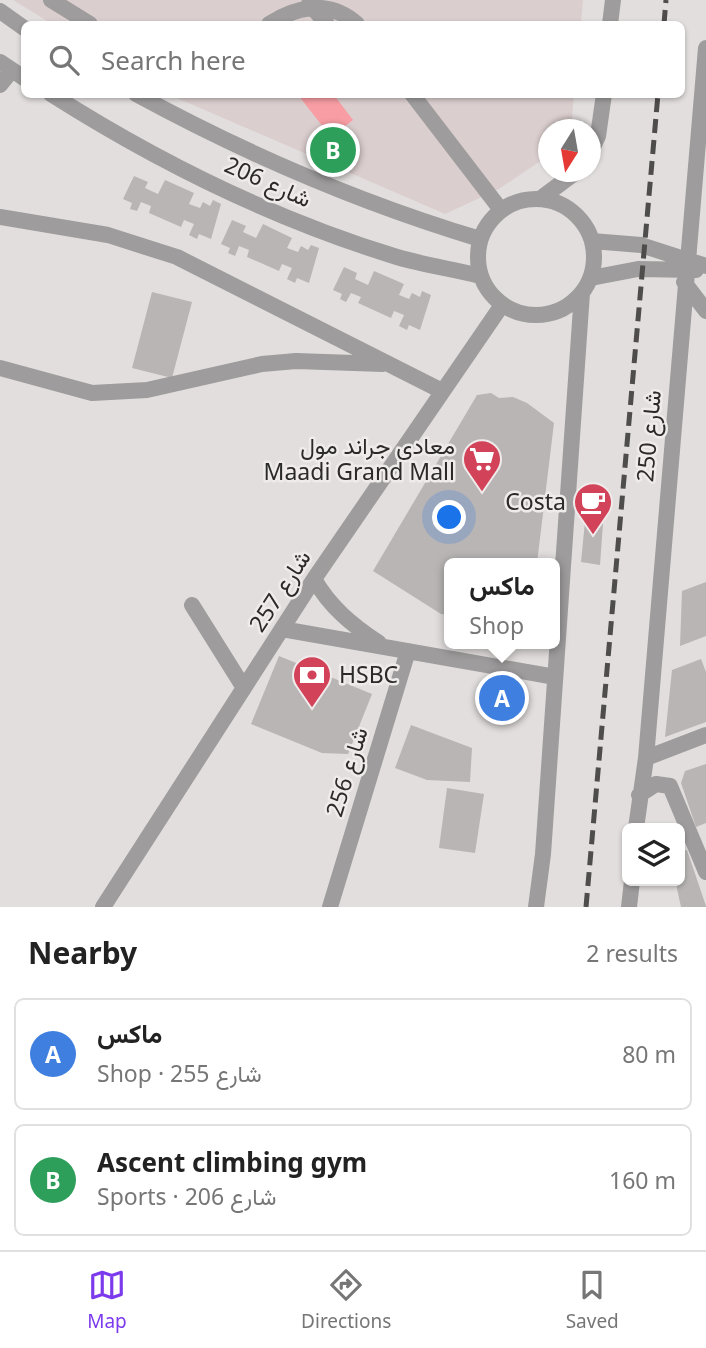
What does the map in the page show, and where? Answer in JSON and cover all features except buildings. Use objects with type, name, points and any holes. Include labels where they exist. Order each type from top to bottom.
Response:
[{"type":"street","points":[[51,0],[85,21]]},
{"type":"street","points":[[610,21],[613,0]]},
{"type":"street","points":[[309,4],[324,21]]},
{"type":"street","points":[[274,21],[294,8],[309,4],[327,5],[350,16]]},
{"type":"street","points":[[0,11],[21,26]]},
{"type":"street","name":"شارع 250","points":[[636,823],[646,758],[706,48]]},
{"type":"street","points":[[0,85],[12,70]]},
{"type":"street","name":"شارع 206","points":[[58,98],[159,157],[237,195],[398,257],[480,276]]},
{"type":"street","name":"شارع 206","points":[[142,98],[216,138],[303,178],[392,213],[480,239]]},
{"type":"street","points":[[415,98],[501,210]]},
{"type":"street","points":[[600,119],[603,98]]},
{"type":"street","points":[[540,199],[563,182]]},
{"type":"street","points":[[540,199],[557,203],[573,212],[585,225],[592,241],[594,266],[591,278],[582,293],[558,311],[544,315],[522,313],[502,305],[489,292],[480,276],[477,258],[480,239],[492,218],[519,201],[540,199]]},
{"type":"street","points":[[0,217],[108,235],[177,257],[442,391]]},
{"type":"street","points":[[592,241],[640,245],[686,269],[706,312]]},
{"type":"street","points":[[591,278],[638,269],[706,269]]},
{"type":"street","points":[[560,606],[582,293]]},
{"type":"street","name":"شارع 257","points":[[103,907],[314,579],[502,305]]},
{"type":"street","points":[[0,369],[92,393],[147,390],[262,364],[296,361],[390,365]]},
{"type":"street","points":[[314,579],[325,598],[342,617],[384,647]]},
{"type":"street","points":[[192,605],[244,688]]},
{"type":"street","points":[[282,629],[555,677]]},
{"type":"street","points":[[536,907],[543,855],[557,649]]},
{"type":"street","name":"شارع 256","points":[[330,907],[408,651]]},
{"type":"street","points":[[646,758],[706,735]]},
{"type":"street","points":[[639,795],[656,784],[670,786],[706,872]]},
{"type":"street","points":[[629,907],[631,886]]},
{"type":"shaded area","points":[[13,0],[583,0],[581,21],[47,21]]},
{"type":"shaded area","points":[[177,98],[574,98],[572,119],[538,119],[538,163],[499,189],[445,214]]},
{"type":"shaded area","points":[[300,98],[336,98],[353,120],[331,137]]},
{"type":"railway","points":[[664,21],[666,0]]},
{"type":"railway","points":[[586,907],[658,98]]},
{"type":"place","name":"Ascent climbing gym","points":[[333,150]]},
{"type":"place","name":"معادى جراند مول Maadi Grand Mall","points":[[482,493]]},
{"type":"place","name":"Costa","points":[[593,536]]},
{"type":"place","name":"ماكس","points":[[502,698]]},
{"type":"place","name":"HSBC","points":[[312,709]]}]
